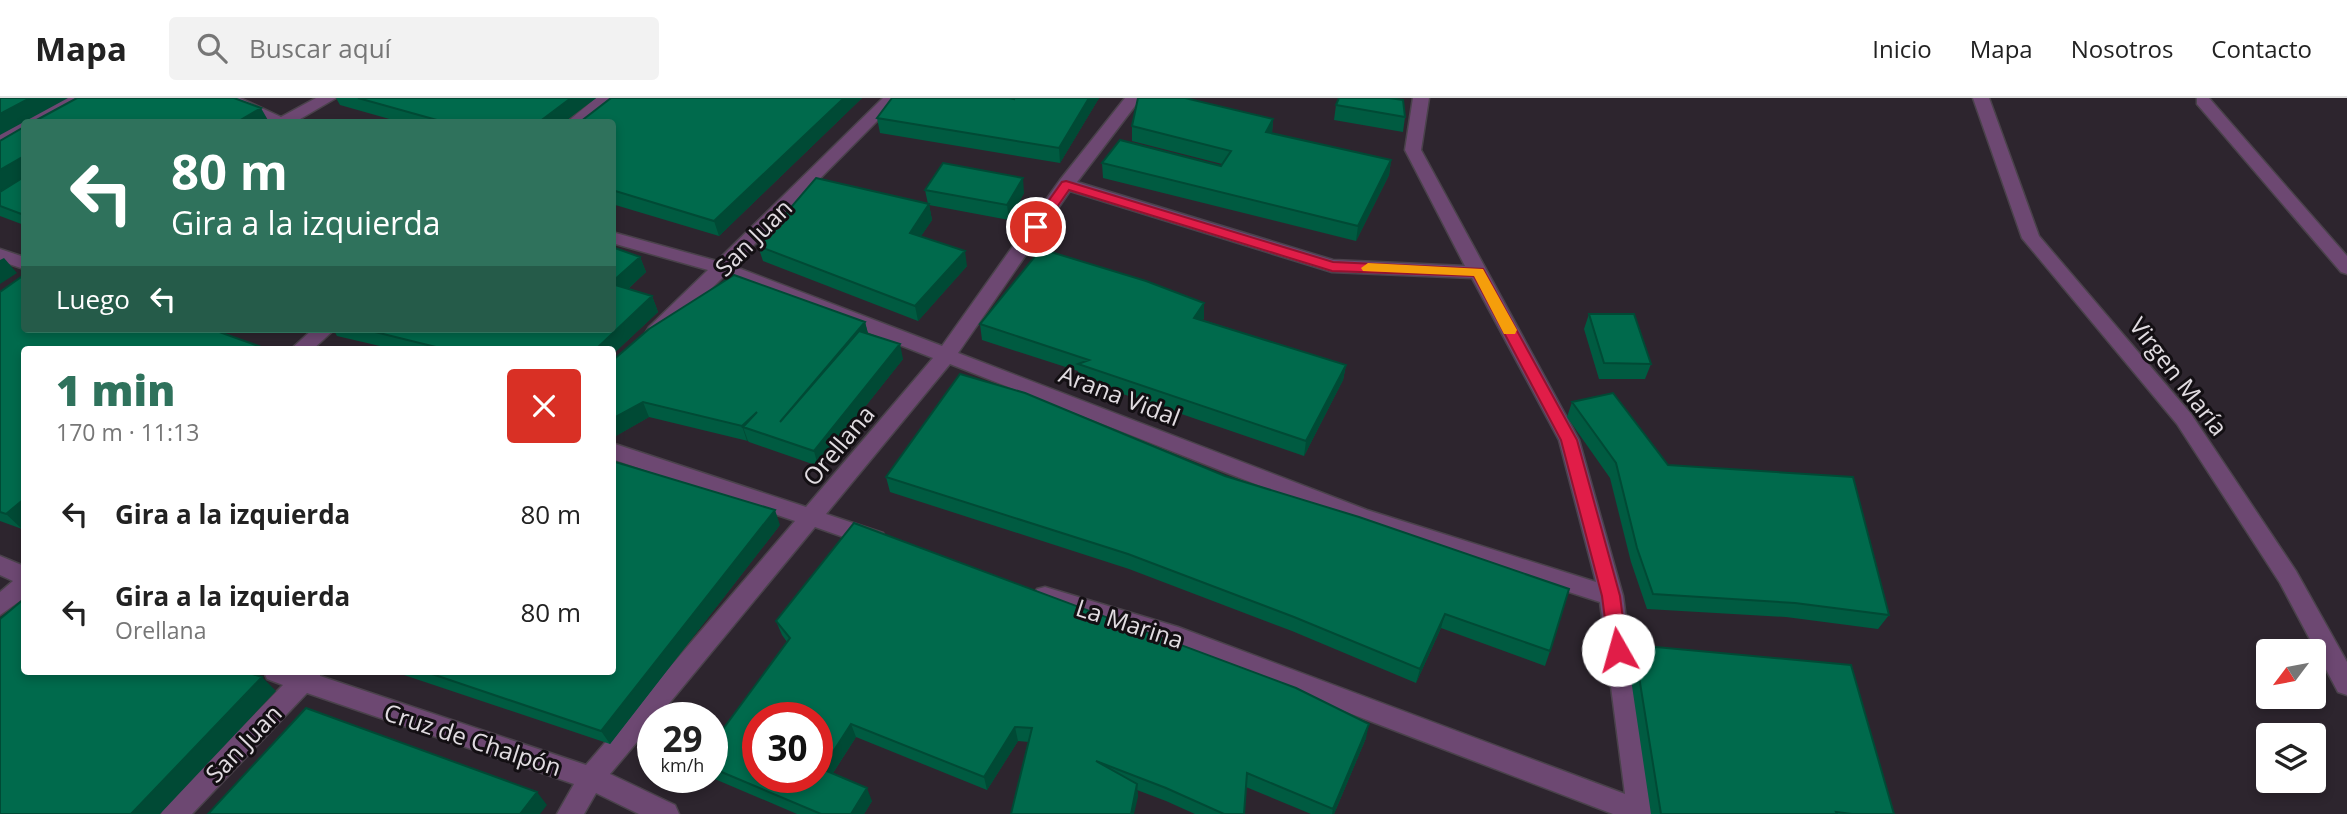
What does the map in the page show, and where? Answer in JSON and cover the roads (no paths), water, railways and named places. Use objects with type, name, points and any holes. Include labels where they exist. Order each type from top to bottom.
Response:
[{"type":"street","points":[[36,119],[74,98]]},
{"type":"street","points":[[227,98],[272,119]]},
{"type":"street","points":[[290,119],[328,98]]},
{"type":"street","points":[[579,119],[606,98]]},
{"type":"street","name":"San Juan","points":[[642,346],[892,98]]},
{"type":"street","name":"Orellana","points":[[570,814],[591,778],[947,356],[1066,184],[1133,98]]},
{"type":"street","points":[[1421,98],[1413,150],[1569,440],[1611,596],[1640,813]]},
{"type":"street","name":"Virgen María","points":[[1981,98],[2031,238],[2184,419],[2288,577],[2347,685]]},
{"type":"street","points":[[2203,101],[2347,268]]},
{"type":"street","points":[[0,140],[21,128]]},
{"type":"street","points":[[1066,184],[1332,266],[1478,272]]},
{"type":"street","name":"Arana Vidal","points":[[616,238],[721,268],[1360,516],[1611,596]]},
{"type":"street","points":[[0,255],[21,262]]},
{"type":"street","points":[[305,346],[320,333]]},
{"type":"street","points":[[616,452],[903,548]]},
{"type":"street","points":[[0,565],[21,575]]},
{"type":"street","points":[[0,606],[21,588]]},
{"type":"street","name":"La Marina","points":[[1021,588],[1170,634],[1640,813]]},
{"type":"street","name":"San Juan","points":[[174,814],[307,677]]},
{"type":"street","name":"Cruz de Chalpón","points":[[307,677],[591,778],[666,814]]}]
